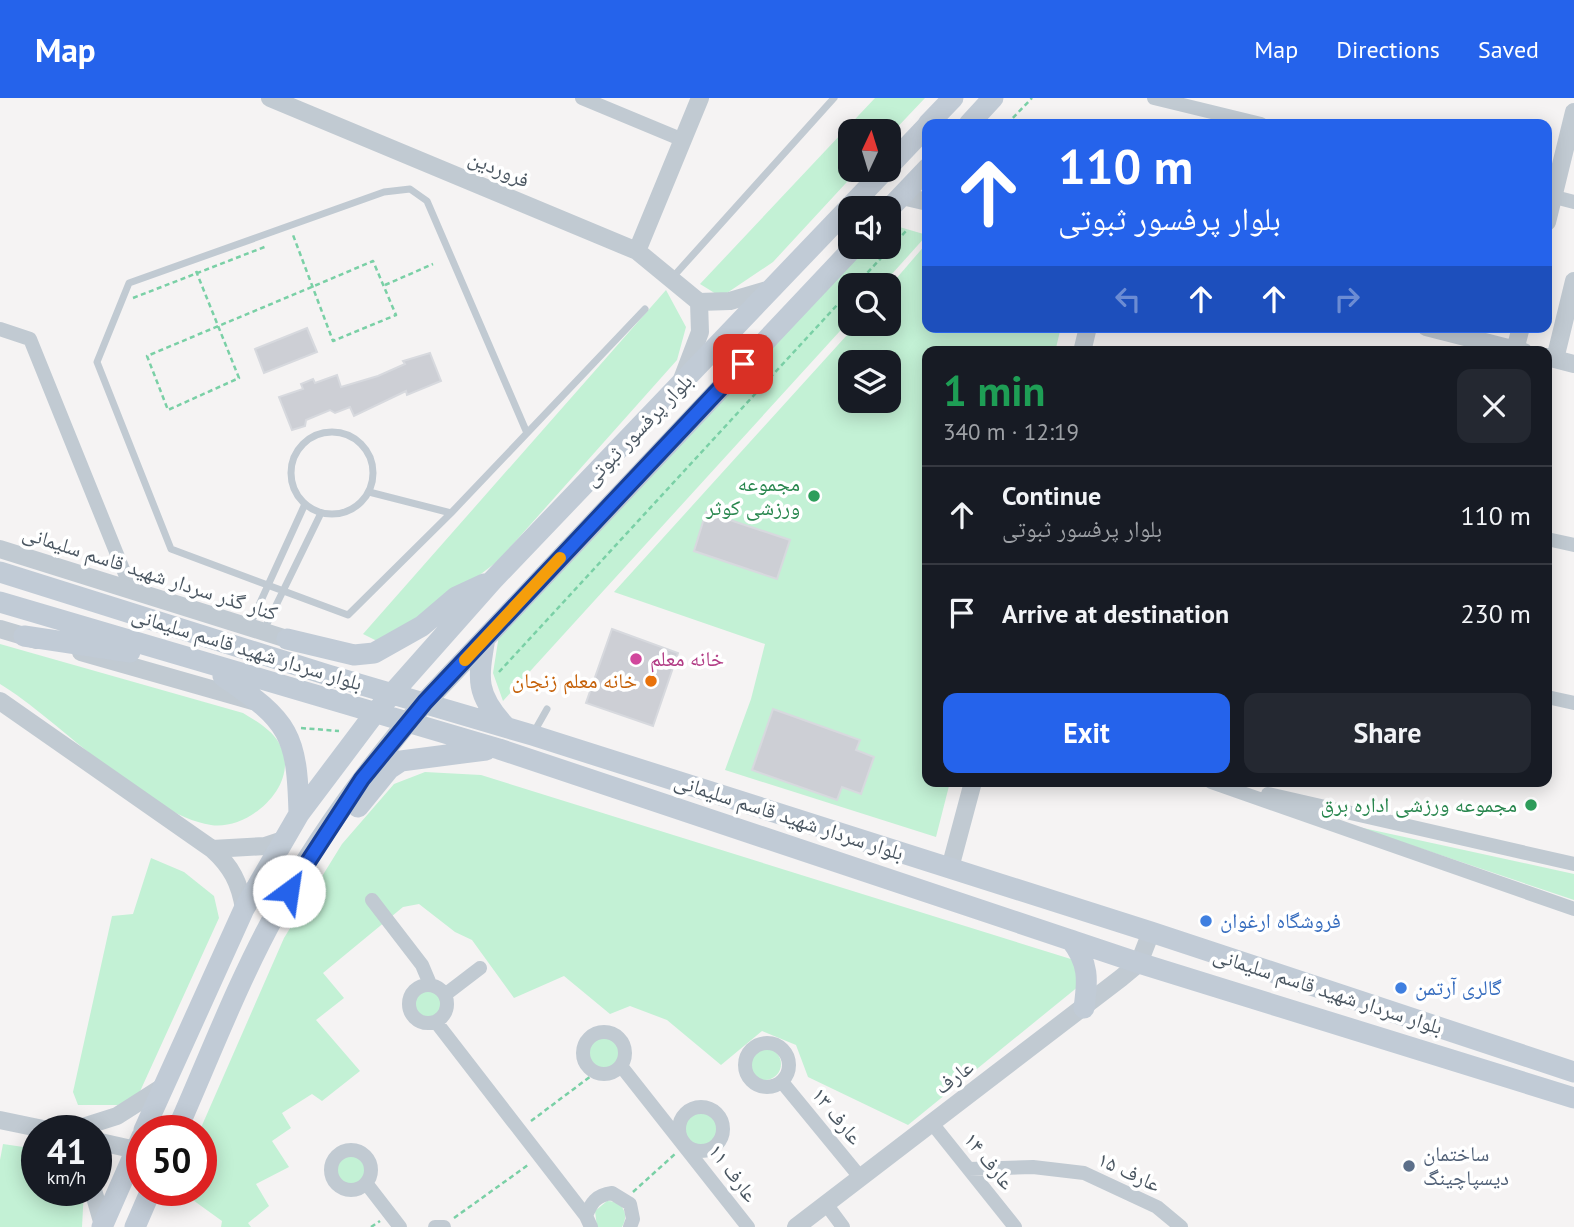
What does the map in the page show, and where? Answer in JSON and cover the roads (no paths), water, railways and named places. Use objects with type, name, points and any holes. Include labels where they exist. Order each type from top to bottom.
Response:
[{"type":"main road","points":[[933,119],[953,98]]},
{"type":"main road","points":[[974,119],[993,98]]},
{"type":"main road","points":[[901,153],[922,130]]},
{"type":"main road","points":[[901,196],[922,174]]},
{"type":"main road","name":"بلوار پرفسور ثبوتی","points":[[152,1115],[244,909],[299,814],[375,713],[492,580],[678,390],[874,182]]},
{"type":"main road","name":"بلوار پرفسور ثبوتی","points":[[184,1115],[265,934],[326,830],[408,722],[842,259]]},
{"type":"main road","name":"بلوار سردار شهید قاسم سلیمانی","points":[[0,572],[316,672],[393,692],[532,735],[1151,932],[1574,1072]]},
{"type":"main road","points":[[287,639],[354,656],[374,653],[422,626],[456,597],[492,580]]},
{"type":"main road","name":"بلوار سردار شهید قاسم سلیمانی","points":[[0,602],[499,749],[1139,963],[1574,1098]]},
{"type":"main road","points":[[24,636],[205,664],[262,704],[285,728],[294,749],[299,814]]},
{"type":"main road","points":[[485,638],[479,681],[487,707],[506,727]]},
{"type":"main road","points":[[326,830],[344,825],[389,769],[401,761],[437,754],[499,749]]},
{"type":"main road","points":[[1071,940],[1084,957],[1088,973],[1084,1008]]},
{"type":"main road","name":"بلوار پرفسور ثبوتی","points":[[102,1226],[126,1174]]},
{"type":"main road","points":[[135,1227],[144,1206]]},
{"type":"street","name":"فروردین","points":[[270,98],[637,251],[699,302]]},
{"type":"street","points":[[582,98],[682,140]]},
{"type":"street","points":[[637,251],[700,98]]},
{"type":"street","points":[[1154,98],[1240,119]]},
{"type":"street","points":[[1552,189],[1574,112]]},
{"type":"street","points":[[1552,196],[1574,202]]},
{"type":"street","points":[[901,202],[922,202]]},
{"type":"street","points":[[1552,355],[1574,281]]},
{"type":"street","points":[[678,390],[699,332],[699,302],[730,301],[775,288]]},
{"type":"street","points":[[0,329],[30,339],[131,589]]},
{"type":"street","points":[[1450,333],[1500,346]]},
{"type":"street","points":[[1552,358],[1574,364]]},
{"type":"street","points":[[1552,540],[1574,545]]},
{"type":"street","name":"کنار گذر سردار شهید قاسم سلیمانی","points":[[0,549],[287,639]]},
{"type":"street","points":[[0,629],[262,704]]},
{"type":"street","points":[[1552,698],[1574,703]]},
{"type":"street","points":[[0,701],[224,859],[240,885],[244,909]]},
{"type":"street","points":[[950,868],[972,787]]},
{"type":"street","points":[[1226,787],[1574,909]]},
{"type":"street","points":[[1240,787],[1574,864]]},
{"type":"street","points":[[212,849],[248,848],[283,840]]},
{"type":"street","points":[[372,900],[422,965],[430,984],[446,994]]},
{"type":"street","points":[[1139,963],[1151,932]]},
{"type":"street","name":"عارف","points":[[796,1227],[1084,1008],[1139,963]]},
{"type":"street","points":[[446,994],[480,968]]},
{"type":"street","points":[[430,984],[413,992],[410,1010],[418,1020],[436,1022],[588,1222]]},
{"type":"street","points":[[436,1022],[446,1013],[446,994]]},
{"type":"street","points":[[609,1033],[620,1040],[625,1053],[621,1066],[609,1074],[596,1073],[583,1057],[585,1043],[595,1034],[609,1033]]},
{"type":"street","name":"عارف ۱۱","points":[[621,1066],[748,1227]]},
{"type":"street","name":"عارف ۱۳","points":[[782,1082],[860,1177]]},
{"type":"street","points":[[112,1118],[140,1104],[164,1086]]},
{"type":"street","points":[[0,1120],[21,1124]]},
{"type":"street","name":"عارف ۱۴","points":[[931,1122],[1015,1227]]},
{"type":"street","name":"عارف ۱۵","points":[[969,1169],[1033,1167],[1084,1173],[1157,1207],[1181,1227]]},
{"type":"street","points":[[366,1183],[400,1227]]},
{"type":"street","points":[[588,1222],[592,1202],[611,1193],[625,1199],[633,1211],[630,1227]]},
{"type":"street","points":[[826,1204],[843,1227]]},
{"type":"street","points":[[97,1206],[102,1226]]},
{"type":"street","points":[[435,1227],[444,1227]]},
{"type":"lane","points":[[671,279],[834,98]]},
{"type":"lane","points":[[527,433],[427,201],[410,189],[384,192],[129,283],[97,362],[171,549],[348,615],[451,513],[645,309]]},
{"type":"lane","points":[[318,434],[346,434],[368,452],[373,479],[369,492],[349,511],[321,513],[305,504],[294,486],[292,465],[297,452],[318,434]]},
{"type":"lane","points":[[369,492],[451,513]]},
{"type":"lane","points":[[255,631],[268,587],[305,504]]},
{"type":"lane","points":[[255,631],[283,591],[321,513]]},
{"type":"lane","points":[[532,735],[547,709]]},
{"type":"place","name":"مجموعه ورزشی کوثر","points":[[814,496]]},
{"type":"place","name":"خانه معلم","points":[[636,659]]},
{"type":"place","name":"خانه معلم زنجان","points":[[651,681]]},
{"type":"place","name":"مجموعه ورزشی اداره برق","points":[[1531,805]]},
{"type":"place","name":"فروشگاه ارغوان","points":[[1206,921]]},
{"type":"place","name":"گالری آرتمن","points":[[1401,988]]},
{"type":"place","name":"ساختمان دیسپاچینگ","points":[[1409,1166]]}]
